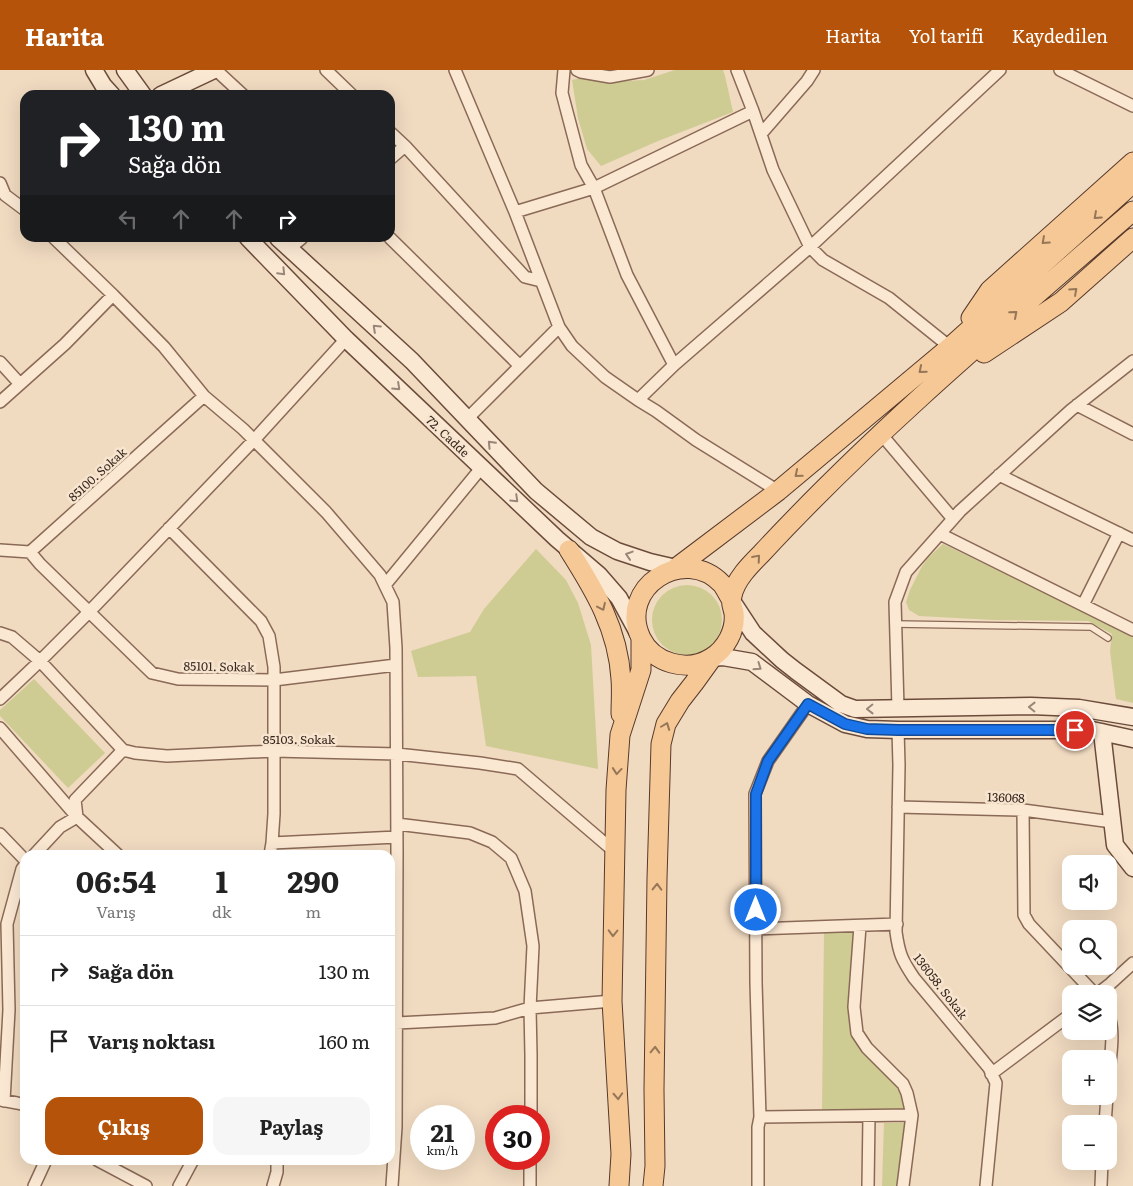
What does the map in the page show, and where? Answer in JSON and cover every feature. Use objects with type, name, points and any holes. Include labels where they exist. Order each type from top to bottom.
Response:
[{"type":"main road","points":[[94,70],[108,90]]},
{"type":"main road","points":[[124,70],[139,90]]},
{"type":"main road","points":[[171,90],[215,70]]},
{"type":"main road","points":[[950,347],[990,290],[1133,162]]},
{"type":"main road","points":[[1133,184],[950,347],[778,491],[676,568],[662,573],[650,582],[641,595],[636,609],[636,624],[641,638],[650,652],[664,661],[680,666],[723,657],[752,662],[808,704],[845,724],[867,729],[898,730],[1092,730],[1133,739]]},
{"type":"main road","points":[[653,1186],[655,1166],[654,1090],[657,879],[661,744],[666,724],[680,701],[712,658],[724,646],[732,632],[734,615],[731,599],[736,585],[754,560],[795,517],[881,434],[1011,316],[1133,211]]},
{"type":"main road","points":[[933,387],[1061,302],[1133,238]]},
{"type":"main road","name":"72. Cadde","points":[[252,242],[346,339],[570,550],[600,575],[619,598],[641,638]]},
{"type":"main road","points":[[291,242],[412,361],[536,492],[591,537],[617,551],[650,562],[676,568],[693,568],[709,574],[722,584],[753,633],[796,671],[841,704],[855,709],[1031,706],[1079,708],[1133,716]]},
{"type":"main road","points":[[570,550],[604,610],[616,644],[622,679],[616,790],[612,1001],[621,1154],[619,1186]]},
{"type":"main road","points":[[620,735],[641,670],[641,638]]},
{"type":"main road","points":[[1102,732],[1115,845],[1132,864]]},
{"type":"street","points":[[215,70],[237,90]]},
{"type":"street","points":[[326,70],[347,90]]},
{"type":"street","points":[[564,70],[562,92],[581,165],[594,188],[627,275],[674,365]]},
{"type":"street","points":[[577,70],[610,76],[648,70]]},
{"type":"street","points":[[737,70],[773,170],[810,247],[824,260],[889,298],[950,347]]},
{"type":"street","points":[[761,134],[807,81],[814,70]]},
{"type":"street","points":[[638,400],[674,365],[810,247],[1000,70]]},
{"type":"street","points":[[1060,70],[1133,106]]},
{"type":"street","points":[[458,71],[515,212],[558,327],[572,346],[605,377],[696,440],[778,491]]},
{"type":"street","points":[[515,212],[594,188],[753,111]]},
{"type":"street","points":[[395,137],[525,277],[541,281]]},
{"type":"street","points":[[395,155],[405,146]]},
{"type":"street","points":[[0,184],[3,195],[20,207]]},
{"type":"street","points":[[58,242],[164,348],[204,396],[243,429],[326,512],[380,575],[393,602],[396,648],[397,838],[395,910]]},
{"type":"street","points":[[394,242],[520,366]]},
{"type":"street","points":[[0,402],[64,344],[113,295]]},
{"type":"street","points":[[467,419],[558,327]]},
{"type":"street","points":[[0,699],[90,612],[254,440],[346,339]]},
{"type":"street","points":[[898,708],[895,602],[906,572],[960,511],[1077,405],[1133,361]]},
{"type":"street","points":[[0,362],[20,384]]},
{"type":"street","name":"85100. Sokak","points":[[30,552],[204,396]]},
{"type":"street","points":[[1077,405],[1133,434]]},
{"type":"street","points":[[881,434],[952,520]]},
{"type":"street","points":[[385,586],[482,468]]},
{"type":"street","points":[[1000,475],[1133,540]]},
{"type":"street","points":[[169,528],[261,621],[269,636],[274,667],[274,814],[271,850]]},
{"type":"street","points":[[1083,605],[1119,533]]},
{"type":"street","points":[[940,534],[1133,630]]},
{"type":"street","points":[[0,550],[30,552]]},
{"type":"street","name":"85101. Sokak","points":[[30,552],[40,564],[152,672],[178,679],[274,680],[396,665]]},
{"type":"street","points":[[0,633],[12,637],[40,661],[123,750],[75,800],[77,817]]},
{"type":"street","points":[[758,1186],[758,1127],[760,1117],[756,983],[756,794],[768,761],[808,704]]},
{"type":"street","points":[[0,728],[77,817],[113,850]]},
{"type":"street","name":"136058. Sokak","points":[[898,730],[898,948],[904,963],[989,1068],[996,1083],[986,1186]]},
{"type":"street","name":"85103. Sokak","points":[[123,750],[167,756],[274,751],[397,754],[480,762],[518,768],[615,852]]},
{"type":"street","name":"136068","points":[[898,807],[1023,810],[1112,822]]},
{"type":"street","points":[[1023,810],[1024,915],[1029,924],[1087,985]]},
{"type":"street","points":[[39,850],[60,827],[77,817]]},
{"type":"street","points":[[397,824],[470,833],[492,842],[511,858],[525,891],[533,946],[530,1008],[531,1105]]},
{"type":"street","points":[[0,834],[20,855]]},
{"type":"street","points":[[272,843],[397,838]]},
{"type":"street","points":[[20,876],[7,924],[9,1010],[2,1101],[20,1104]]},
{"type":"street","points":[[756,929],[897,924]]},
{"type":"street","points":[[860,926],[854,1007],[857,1033],[867,1048],[903,1084],[912,1115],[903,1186]]},
{"type":"street","points":[[1109,985],[1133,963]]},
{"type":"street","points":[[397,1023],[495,1018],[530,1008],[612,1001]]},
{"type":"street","points":[[395,1002],[397,1023],[395,1142]]},
{"type":"street","points":[[991,1074],[1062,1021]]},
{"type":"street","points":[[760,1117],[912,1115]]},
{"type":"street","points":[[868,1186],[869,1116]]},
{"type":"street","points":[[34,1186],[44,1165]]},
{"type":"street","points":[[106,1165],[146,1186]]},
{"type":"street","points":[[179,1186],[190,1165]]},
{"type":"street","points":[[274,1186],[277,1165]]},
{"type":"street","points":[[392,1186],[393,1165]]},
{"type":"street","points":[[530,1170],[530,1186]]},
{"type":"street","points":[[1101,1186],[1102,1170]]},
{"type":"lane","points":[[896,624],[1091,628],[1108,638]]},
{"type":"shaded area","points":[[675,70],[723,70],[733,112],[658,141],[601,166],[587,149],[578,118],[572,80],[581,78],[606,82],[644,80]]},
{"type":"shaded area","points":[[943,544],[1133,635],[1133,703],[1116,699],[1110,651],[1112,634],[1088,621],[994,620],[919,616],[909,610],[906,602],[921,568],[928,558]]},
{"type":"shaded area","points":[[536,549],[566,580],[578,603],[591,645],[598,769],[486,746],[476,676],[418,677],[411,651],[470,632],[484,609]]},
{"type":"shaded area","points":[[694,585],[707,591],[716,600],[720,606],[722,620],[720,634],[712,645],[701,653],[680,655],[673,653],[662,645],[654,634],[652,613],[654,606],[662,595],[673,587]]},
{"type":"shaded area","points":[[34,679],[105,753],[68,788],[0,716],[0,710]]},
{"type":"shaded area","points":[[855,930],[855,1037],[898,1086],[905,1110],[822,1110],[824,931]]},
{"type":"shaded area","points":[[884,1123],[907,1123],[902,1186],[882,1186]]},
{"type":"route","points":[[756,910],[756,794],[768,761],[808,704],[845,724],[867,729],[1075,730]]}]
